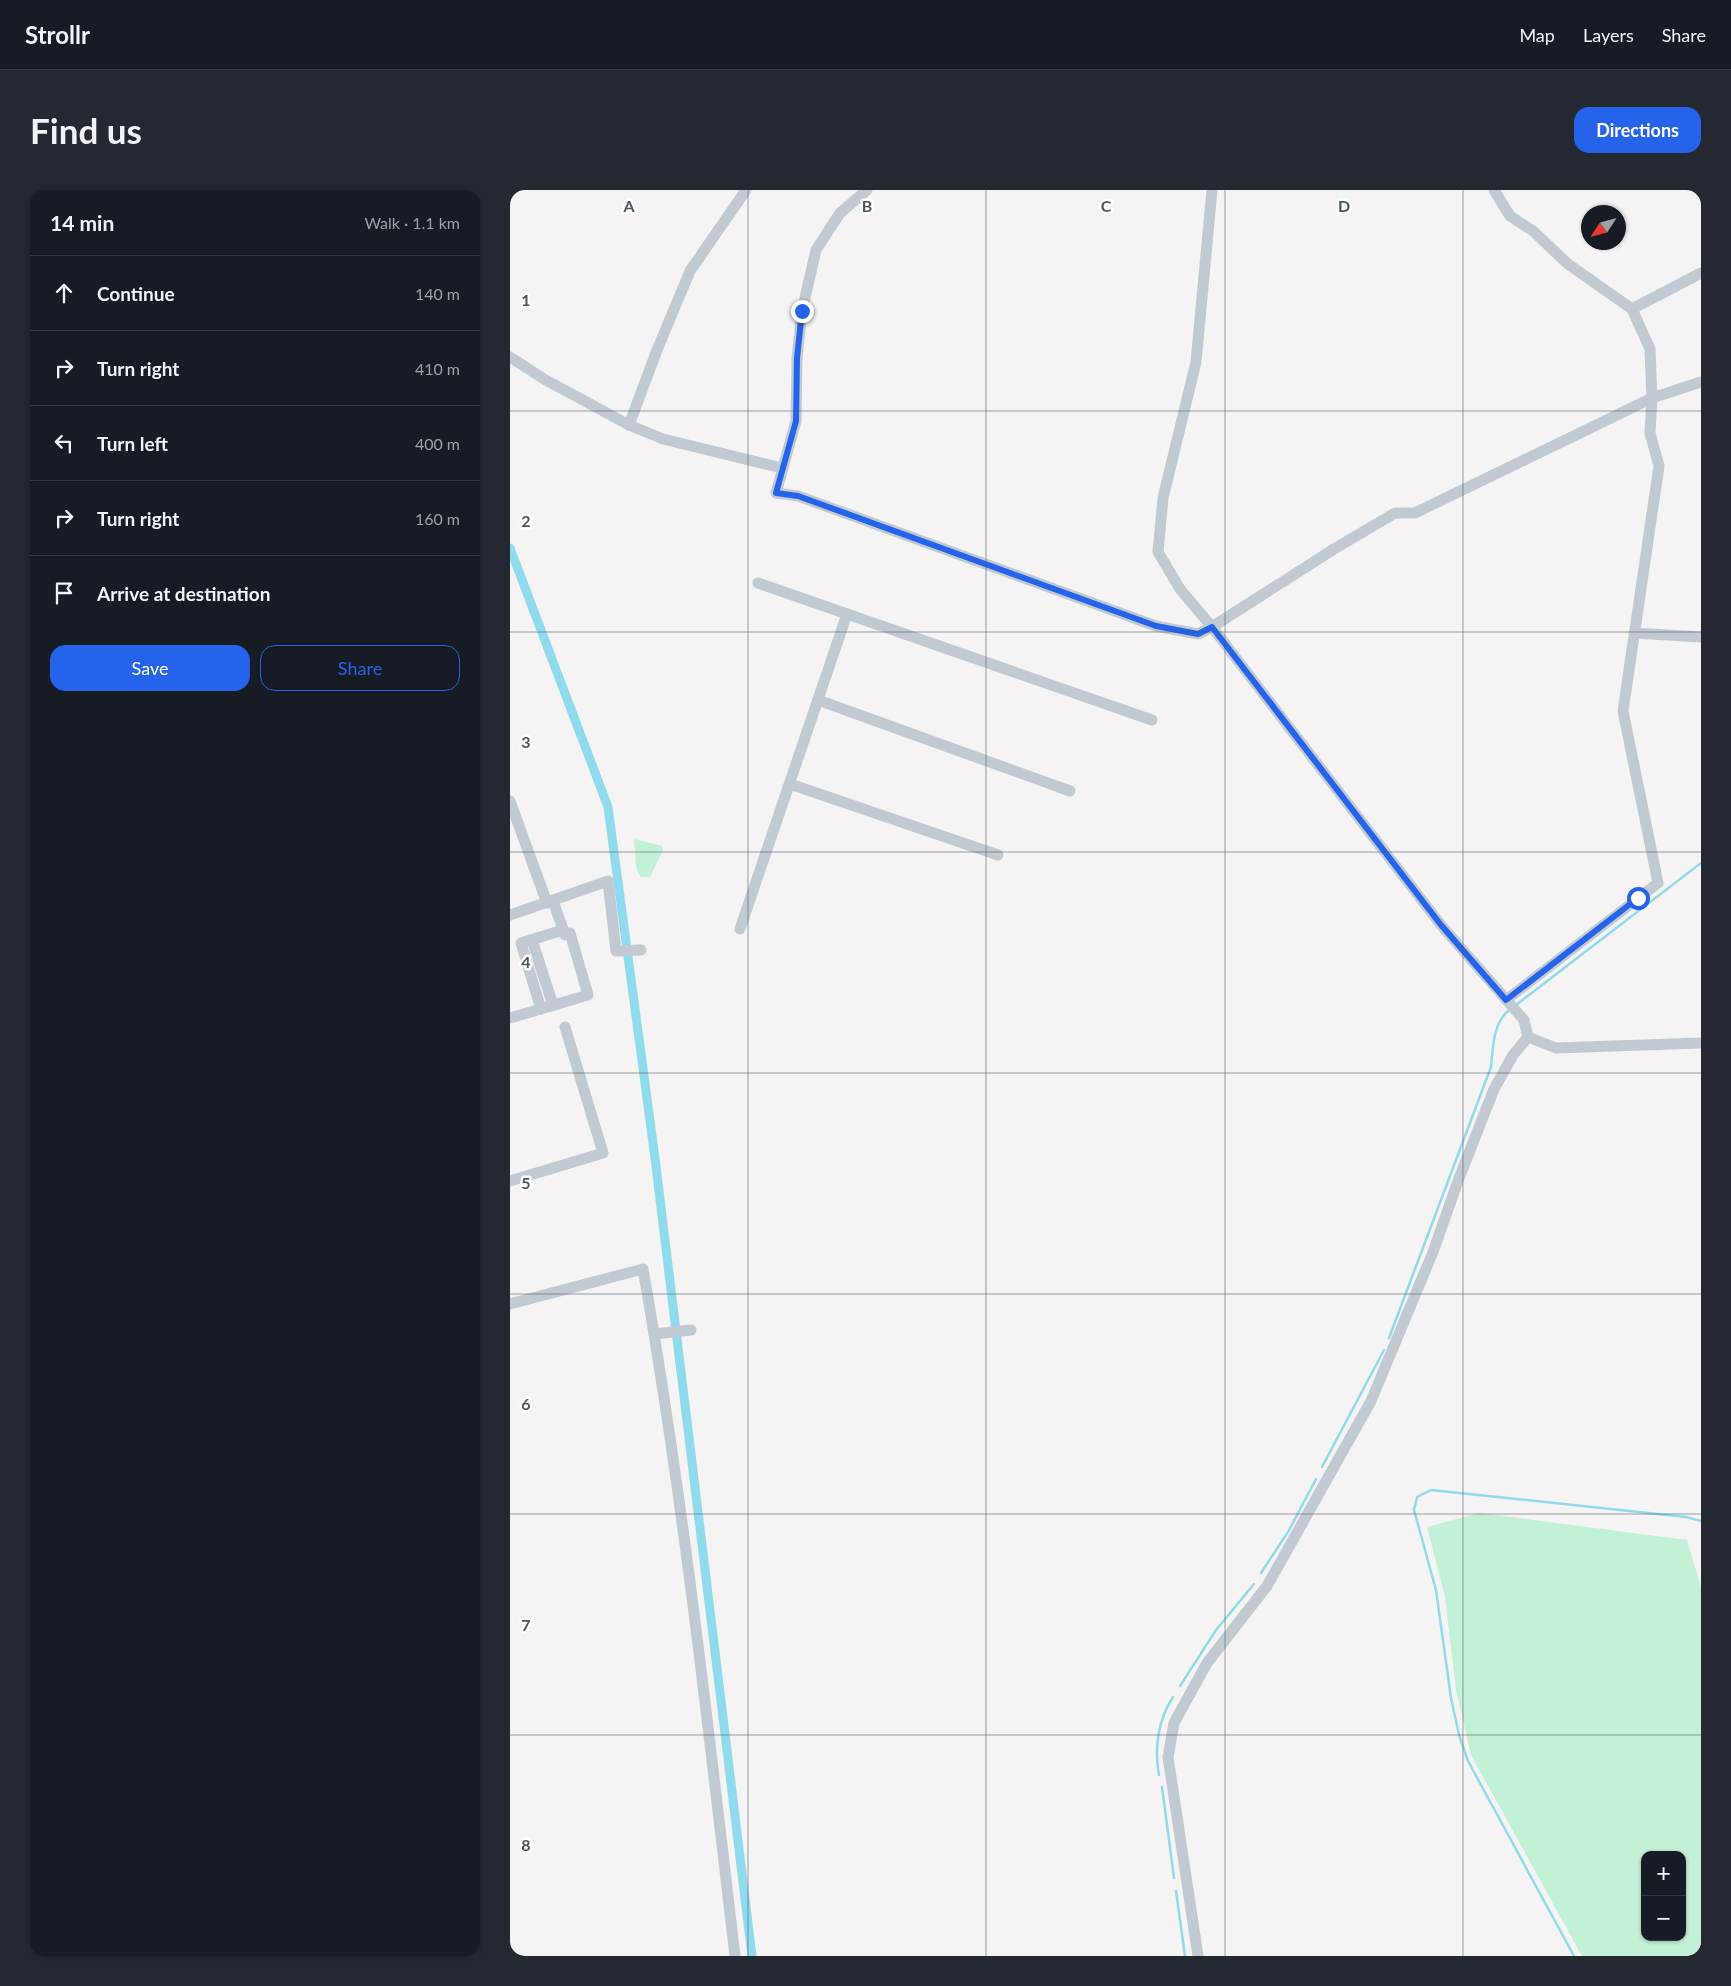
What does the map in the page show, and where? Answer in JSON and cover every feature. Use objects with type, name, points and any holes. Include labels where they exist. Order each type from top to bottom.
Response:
[{"type":"street","points":[[629,425],[690,271],[746,190]]},
{"type":"street","points":[[867,190],[840,213],[816,250],[802,311],[797,358],[796,421],[776,493],[798,496],[1156,626],[1198,634],[1395,513],[1415,513],[1652,398],[1701,382]]},
{"type":"street","points":[[1212,190],[1196,362],[1163,498],[1158,552],[1180,590],[1212,627],[1441,925],[1524,1020],[1528,1037]]},
{"type":"street","points":[[1494,190],[1510,216],[1533,231],[1568,264],[1632,309],[1650,349],[1652,398],[1650,433],[1659,466],[1624,711],[1658,883],[1511,1005]]},
{"type":"street","points":[[1632,309],[1701,273]]},
{"type":"street","points":[[510,357],[544,379],[629,425],[663,439],[782,468]]},
{"type":"street","points":[[758,583],[1152,720]]},
{"type":"street","points":[[740,930],[847,614]]},
{"type":"street","points":[[1634,633],[1701,637]]},
{"type":"street","points":[[818,700],[1070,791]]},
{"type":"street","points":[[790,784],[998,855]]},
{"type":"street","points":[[510,801],[550,902],[565,935],[570,934],[588,995],[510,1018]]},
{"type":"street","points":[[510,916],[608,881],[616,951],[641,950]]},
{"type":"street","points":[[541,1009],[521,943],[563,930]]},
{"type":"street","points":[[532,940],[553,1005]]},
{"type":"street","points":[[510,1181],[603,1154],[563,1030]]},
{"type":"street","points":[[1528,1037],[1556,1048],[1701,1043]]},
{"type":"street","points":[[1198,1956],[1168,1757],[1174,1723],[1207,1663],[1267,1586],[1371,1401],[1433,1252],[1494,1089],[1513,1055],[1528,1037]]},
{"type":"street","points":[[510,1304],[643,1269],[698,1644],[735,1956]]},
{"type":"street","points":[[654,1334],[691,1330]]},
{"type":"green space","points":[[634,839],[662,846],[663,850],[650,877],[641,877],[638,873]]},
{"type":"green space","points":[[1479,1513],[1687,1540],[1701,1587],[1701,1956],[1582,1956],[1471,1755],[1456,1690],[1445,1597],[1427,1527]]},
{"type":"waterway","points":[[510,548],[608,807],[655,1158],[752,1956]]},
{"type":"waterway","points":[[1516,1005],[1701,863]]},
{"type":"waterway","points":[[1389,1338],[1491,1067],[1493,1044],[1497,1028],[1509,1010]]},
{"type":"waterway","points":[[1322,1467],[1384,1350]]},
{"type":"waterway","points":[[1261,1573],[1288,1532],[1316,1479]]},
{"type":"waterway","points":[[1574,1956],[1468,1761],[1459,1735],[1451,1698],[1436,1590],[1414,1510],[1417,1497],[1431,1490],[1686,1517],[1701,1521]]},
{"type":"waterway","points":[[1180,1686],[1216,1630],[1254,1584]]},
{"type":"waterway","points":[[1159,1775],[1158,1735],[1164,1715],[1173,1697]]},
{"type":"waterway","points":[[1162,1787],[1174,1878]]},
{"type":"waterway","points":[[1176,1891],[1185,1956]]},
{"type":"route","points":[[802,311],[797,358],[796,421],[776,493],[798,496],[1156,626],[1198,634],[1212,627],[1441,925],[1506,1000],[1638,898]]}]
